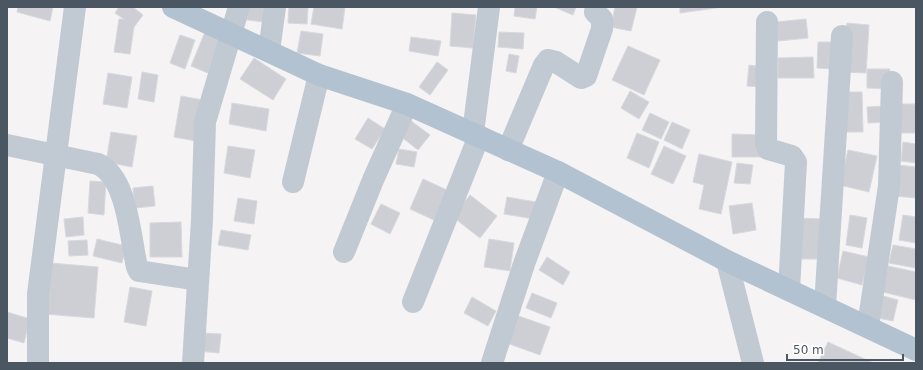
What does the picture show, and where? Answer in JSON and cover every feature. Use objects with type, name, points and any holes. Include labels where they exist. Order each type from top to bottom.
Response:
[{"type":"main road","points":[[172,7],[319,75],[407,104],[558,172],[727,261],[868,326],[916,350]]},
{"type":"street","points":[[38,363],[38,294],[75,7]]},
{"type":"street","points":[[193,363],[205,122],[239,7]]},
{"type":"street","points":[[269,51],[275,7]]},
{"type":"street","points":[[413,302],[476,135],[489,7]]},
{"type":"street","points":[[508,150],[544,65],[548,60],[556,62],[581,78],[586,76],[602,29],[602,19],[595,12],[596,7]]},
{"type":"street","points":[[767,22],[766,144],[768,149],[792,156],[796,162],[789,290]]},
{"type":"street","points":[[825,306],[842,36]]},
{"type":"street","points":[[293,182],[319,75]]},
{"type":"street","points":[[868,326],[889,186],[892,82]]},
{"type":"street","points":[[344,252],[373,180],[407,104]]},
{"type":"street","points":[[7,145],[98,164],[111,174],[119,188],[139,271],[198,280]]},
{"type":"street","points":[[492,363],[524,264],[558,172]]},
{"type":"street","points":[[727,261],[753,363]]},
{"type":"building","points":[[18,7],[53,7],[50,21],[17,12]]},
{"type":"building","points":[[119,7],[133,7],[143,15],[134,27],[130,54],[114,52],[119,19],[124,19],[115,13]]},
{"type":"building","points":[[248,7],[265,7],[264,22],[247,20]]},
{"type":"building","points":[[289,7],[308,7],[307,24],[288,23]]},
{"type":"building","points":[[314,7],[345,7],[342,29],[311,24]]},
{"type":"building","points":[[515,7],[537,7],[535,19],[514,16]]},
{"type":"building","points":[[554,7],[576,7],[573,15]]},
{"type":"building","points":[[615,7],[637,7],[631,31],[611,27]]},
{"type":"building","points":[[680,7],[723,7],[680,13]]},
{"type":"building","points":[[452,13],[476,15],[473,48],[450,46]]},
{"type":"building","points":[[806,19],[808,38],[778,41],[776,22]]},
{"type":"building","points":[[847,23],[869,25],[866,73],[844,72]]},
{"type":"building","points":[[301,31],[323,34],[320,56],[297,53]]},
{"type":"building","points":[[205,32],[222,39],[208,73],[191,66]]},
{"type":"building","points":[[499,32],[524,33],[523,49],[498,47]]},
{"type":"building","points":[[180,35],[195,40],[185,69],[170,63]]},
{"type":"building","points":[[411,37],[441,41],[438,56],[409,51]]},
{"type":"building","points":[[818,42],[833,42],[833,69],[817,68]]},
{"type":"building","points":[[628,46],[660,60],[644,95],[612,80]]},
{"type":"building","points":[[509,54],[519,56],[516,73],[506,71]]},
{"type":"building","points":[[813,57],[814,78],[778,78],[778,58]]},
{"type":"building","points":[[254,58],[286,79],[273,100],[240,79]]},
{"type":"building","points":[[437,62],[448,70],[430,95],[419,87]]},
{"type":"building","points":[[749,65],[763,67],[761,87],[747,86]]},
{"type":"building","points":[[867,69],[890,69],[889,89],[867,88]]},
{"type":"building","points":[[142,72],[158,75],[154,102],[138,99]]},
{"type":"building","points":[[108,73],[132,77],[127,108],[103,104]]},
{"type":"building","points":[[630,91],[649,102],[639,119],[621,108]]},
{"type":"building","points":[[842,92],[862,92],[863,132],[842,132]]},
{"type":"building","points":[[181,96],[203,100],[196,141],[174,137]]},
{"type":"building","points":[[232,103],[269,109],[266,131],[229,124]]},
{"type":"building","points":[[901,104],[916,104],[916,133],[901,133]]},
{"type":"building","points":[[886,106],[887,122],[868,123],[867,107]]},
{"type":"building","points":[[650,113],[669,122],[661,139],[642,130]]},
{"type":"building","points":[[368,118],[385,129],[372,149],[355,139]]},
{"type":"building","points":[[410,120],[430,135],[418,150],[399,135]]},
{"type":"building","points":[[672,122],[690,130],[682,149],[664,140]]},
{"type":"building","points":[[111,132],[137,136],[132,167],[106,162]]},
{"type":"building","points":[[637,133],[659,142],[649,168],[627,158]]},
{"type":"building","points":[[732,134],[764,135],[764,157],[732,157]]},
{"type":"building","points":[[903,142],[916,144],[916,163],[901,161]]},
{"type":"building","points":[[228,146],[255,150],[250,178],[224,173]]},
{"type":"building","points":[[664,146],[686,156],[673,184],[651,174]]},
{"type":"building","points":[[399,149],[417,152],[414,167],[396,164]]},
{"type":"building","points":[[848,150],[877,156],[869,192],[840,185]]},
{"type":"building","points":[[699,154],[732,162],[721,214],[699,209],[704,185],[693,182]]},
{"type":"building","points":[[737,163],[753,165],[750,184],[734,183]]},
{"type":"building","points":[[898,165],[916,167],[916,198],[895,196]]},
{"type":"building","points":[[423,179],[449,191],[436,221],[410,209]]},
{"type":"building","points":[[90,181],[106,182],[104,215],[88,213]]},
{"type":"building","points":[[153,186],[155,206],[135,208],[133,188]]},
{"type":"building","points":[[470,195],[497,216],[480,238],[453,217]]},
{"type":"building","points":[[507,197],[536,202],[534,219],[504,214]]},
{"type":"building","points":[[238,198],[257,201],[254,224],[234,221]]},
{"type":"building","points":[[752,203],[756,230],[733,234],[729,206]]},
{"type":"building","points":[[381,204],[400,213],[390,234],[371,224]]},
{"type":"building","points":[[850,215],[867,218],[862,248],[846,245]]},
{"type":"building","points":[[903,215],[916,217],[916,243],[899,240]]},
{"type":"building","points":[[83,217],[84,235],[66,237],[64,219]]},
{"type":"building","points":[[799,218],[823,219],[822,259],[799,259]]},
{"type":"building","points":[[181,222],[182,257],[150,257],[150,223]]},
{"type":"building","points":[[221,230],[251,235],[248,250],[218,245]]},
{"type":"building","points":[[97,239],[126,246],[122,263],[93,256]]},
{"type":"building","points":[[489,239],[514,243],[510,271],[484,267]]},
{"type":"building","points":[[87,240],[88,255],[69,256],[68,241]]},
{"type":"building","points":[[893,245],[916,249],[916,268],[889,263]]},
{"type":"building","points":[[843,251],[869,257],[862,285],[837,278]]},
{"type":"building","points":[[547,257],[570,272],[563,285],[539,270]]},
{"type":"building","points":[[50,263],[98,267],[94,318],[45,314]]},
{"type":"building","points":[[888,266],[916,272],[916,300],[883,292]]},
{"type":"building","points":[[130,287],[152,291],[146,326],[124,322]]},
{"type":"building","points":[[532,293],[557,303],[551,318],[526,308]]},
{"type":"building","points":[[883,296],[898,300],[893,321],[878,318]]},
{"type":"building","points":[[472,297],[496,311],[488,326],[464,313]]},
{"type":"building","points":[[7,312],[30,319],[24,343],[7,338]]},
{"type":"building","points":[[513,314],[550,327],[540,355],[504,342]]},
{"type":"building","points":[[199,333],[221,334],[219,353],[198,351]]},
{"type":"building","points":[[828,342],[873,363],[818,363]]}]
